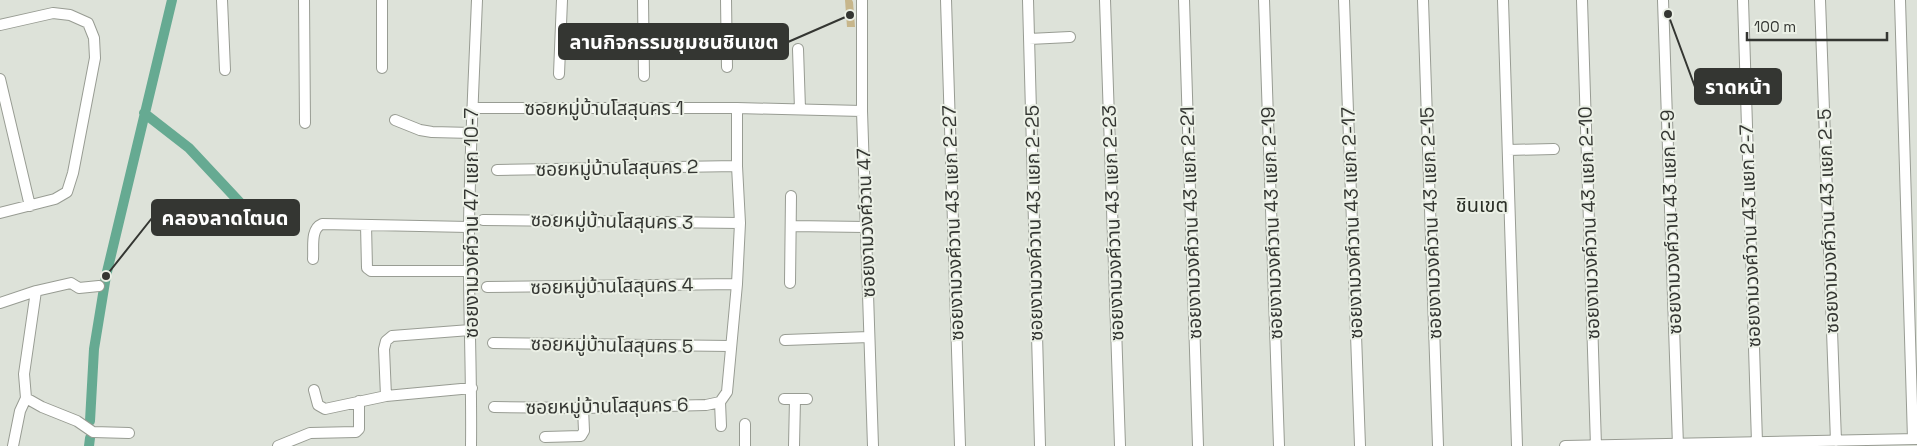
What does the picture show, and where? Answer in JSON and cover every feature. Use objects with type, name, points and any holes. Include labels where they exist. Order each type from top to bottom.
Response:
[{"type":"street","points":[[222,0],[225,70]]},
{"type":"street","points":[[304,0],[305,123]]},
{"type":"street","points":[[382,0],[382,68]]},
{"type":"street","name":"ซอยงามวงศ์วาน 47 แยก 10-7","points":[[471,446],[472,388],[469,227],[472,108],[478,0]]},
{"type":"street","points":[[559,74],[562,0]]},
{"type":"street","points":[[643,0],[644,76]]},
{"type":"street","points":[[726,0],[727,68]]},
{"type":"street","name":"ซอยงามวงศ์วาน 47","points":[[862,0],[862,111],[873,446]]},
{"type":"street","name":"ซอยงามวงศ์วาน 43 แยก 2-27","points":[[946,0],[960,446]]},
{"type":"street","name":"ซอยงามวงค์วาน 43 แยก 2-25","points":[[1028,0],[1040,446]]},
{"type":"street","name":"ซอยงามวงศ์วาน 43 แยก 2-23","points":[[1105,0],[1120,446]]},
{"type":"street","name":"ซอยงามวงศ์วาน 43 แยก 2-21","points":[[1184,0],[1198,446]]},
{"type":"street","name":"ซอยงามวงศ์วาน 43 แยก 2-19","points":[[1264,0],[1279,446]]},
{"type":"street","name":"ซอยงามวงศ์วาน 43 แยก 2-17","points":[[1344,0],[1360,446]]},
{"type":"street","name":"ซอยงามวงค์วาน 43 แยก 2-15","points":[[1423,0],[1438,446]]},
{"type":"street","points":[[1503,0],[1518,446]]},
{"type":"street","name":"ซอยงามวงค์วาน 43 แยก 2-10","points":[[1582,0],[1596,446]]},
{"type":"street","name":"ซอยงามวงศ์วาน 43 แยก 2-9","points":[[1663,0],[1678,445]]},
{"type":"street","name":"ซอยงามวงศ์วาน 43 แยก 2-7","points":[[1743,0],[1756,442]]},
{"type":"street","name":"ซอยงามวงศ์วาน 43 แยก 2-5","points":[[1820,0],[1836,441]]},
{"type":"street","points":[[1566,446],[1915,439],[1900,0]]},
{"type":"street","points":[[0,26],[53,13],[70,15],[88,23],[94,38],[95,58],[68,192],[55,199],[0,213]]},
{"type":"street","points":[[1029,39],[1070,37]]},
{"type":"street","points":[[798,49],[800,109]]},
{"type":"street","points":[[0,79],[4,118],[30,206]]},
{"type":"street","name":"ซอยหมู่บ้านโสสุนคร 1","points":[[472,108],[737,108],[862,111]]},
{"type":"street","points":[[720,426],[720,402],[726,392],[737,284],[740,223],[737,166],[737,108]]},
{"type":"street","points":[[395,120],[420,130],[472,133]]},
{"type":"street","points":[[1508,150],[1554,149]]},
{"type":"street","name":"ซอยหมู่บ้านโสสุนคร 2","points":[[497,170],[737,166]]},
{"type":"street","points":[[790,283],[791,196]]},
{"type":"street","name":"ซอยหมู่บ้านโสสุนคร 3","points":[[483,220],[740,223]]},
{"type":"street","points":[[313,260],[314,231],[317,226],[322,224],[469,227]]},
{"type":"street","points":[[366,225],[367,268],[372,271],[469,270]]},
{"type":"street","points":[[791,226],[866,227]]},
{"type":"street","points":[[0,303],[36,291],[71,283],[79,288],[99,286]]},
{"type":"street","name":"ซอยหมู่บ้านโสสุนคร 4","points":[[487,287],[737,284]]},
{"type":"street","points":[[13,446],[20,411],[26,398],[24,374],[36,291]]},
{"type":"street","points":[[386,396],[384,349],[386,341],[392,336],[470,330]]},
{"type":"street","points":[[785,340],[869,337]]},
{"type":"street","name":"ซอยหมู่บ้านโสสุนคร 5","points":[[493,343],[730,346]]},
{"type":"street","points":[[314,390],[318,405],[325,409],[386,396],[472,388]]},
{"type":"street","points":[[26,398],[42,407],[77,421],[93,432],[129,433]]},
{"type":"street","points":[[784,399],[806,399]]},
{"type":"street","points":[[794,446],[795,399]]},
{"type":"street","points":[[278,446],[310,433],[356,432],[359,429],[359,401]]},
{"type":"street","name":"ซอยหมู่บ้านโสสุนคร 6","points":[[494,407],[583,408],[706,405],[720,402]]},
{"type":"street","points":[[545,437],[581,436],[584,431],[583,408]]},
{"type":"street","points":[[745,424],[745,446]]},
{"type":"shaded area","points":[[845,0],[852,0],[853,2],[855,27],[847,27]]},
{"type":"waterway","points":[[90,421],[94,349],[106,276],[172,0]]},
{"type":"waterway","points":[[144,113],[189,148],[246,209]]},
{"type":"waterway","points":[[89,446],[90,438]]},
{"type":"place","name":"ราดหน้า","points":[[1668,14]]},
{"type":"place","name":"ลานกิจกรรมชุมชนชินเขต","points":[[850,15]]},
{"type":"place","name":"คลองลาดโตนด","points":[[106,276]]},
{"type":"district","name":"ชินเขต","points":[[1482,205]]}]
